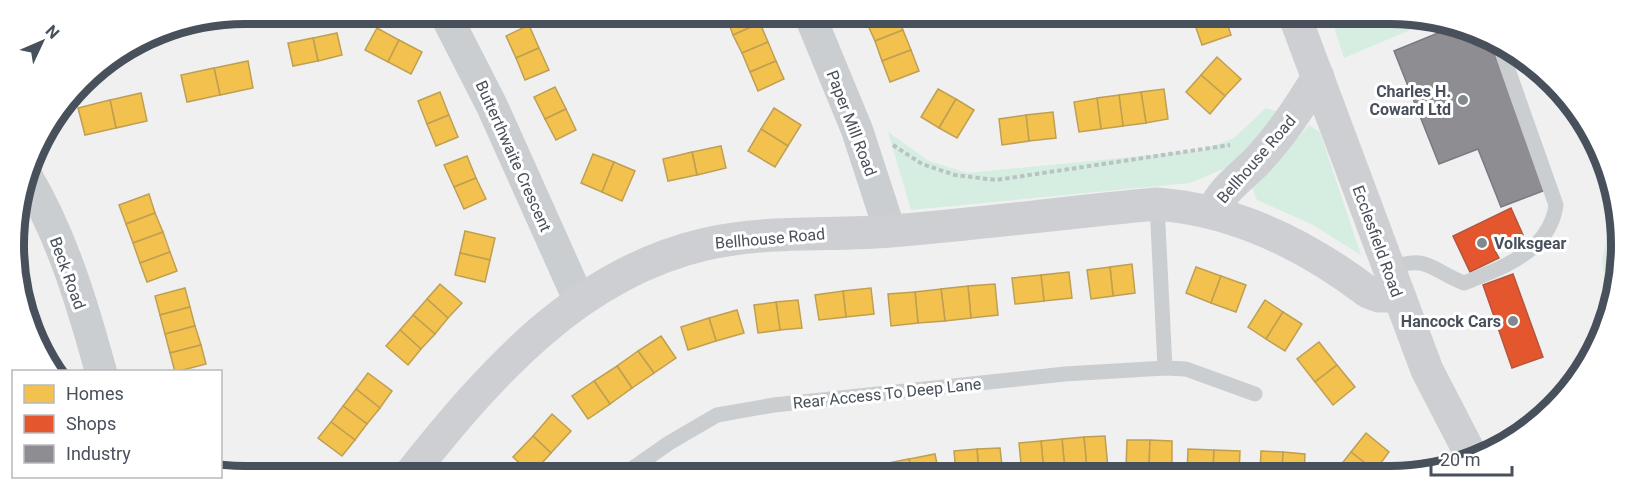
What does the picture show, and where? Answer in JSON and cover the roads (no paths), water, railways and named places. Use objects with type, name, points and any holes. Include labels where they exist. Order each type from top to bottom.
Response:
[{"type":"main road","name":"Ecclesfield Road","points":[[1297,24],[1427,370],[1469,451]]},
{"type":"main road","name":"Bellhouse Road","points":[[1213,211],[1228,186],[1254,164],[1287,126],[1318,77]]},
{"type":"main road","name":"Bellhouse Road","points":[[417,466],[453,421],[511,358],[579,300],[659,259],[706,244],[762,237],[890,231],[1157,204],[1213,211],[1261,228],[1309,251],[1368,292],[1379,296],[1393,283]]},
{"type":"street","name":"Butterthwaite Crescent","points":[[450,24],[492,106],[579,300]]},
{"type":"street","name":"Paper Mill Road","points":[[813,24],[857,130],[890,231]]},
{"type":"street","name":"Beck Road","points":[[32,188],[59,244],[89,327],[100,370]]},
{"type":"lane","points":[[1393,283],[1410,261],[1430,265],[1464,283],[1511,264],[1540,241],[1554,222],[1556,205],[1503,56]]},
{"type":"lane","points":[[1157,204],[1165,368]]},
{"type":"lane","name":"Rear Access To Deep Lane","points":[[637,466],[717,415],[744,408],[1065,374],[1165,368],[1186,369],[1255,394]]},
{"type":"place","name":"Charles H. Coward Ltd","points":[[1463,100]]},
{"type":"place","name":"Volksgear","points":[[1482,243]]},
{"type":"place","name":"Hancock Cars","points":[[1513,321]]}]
